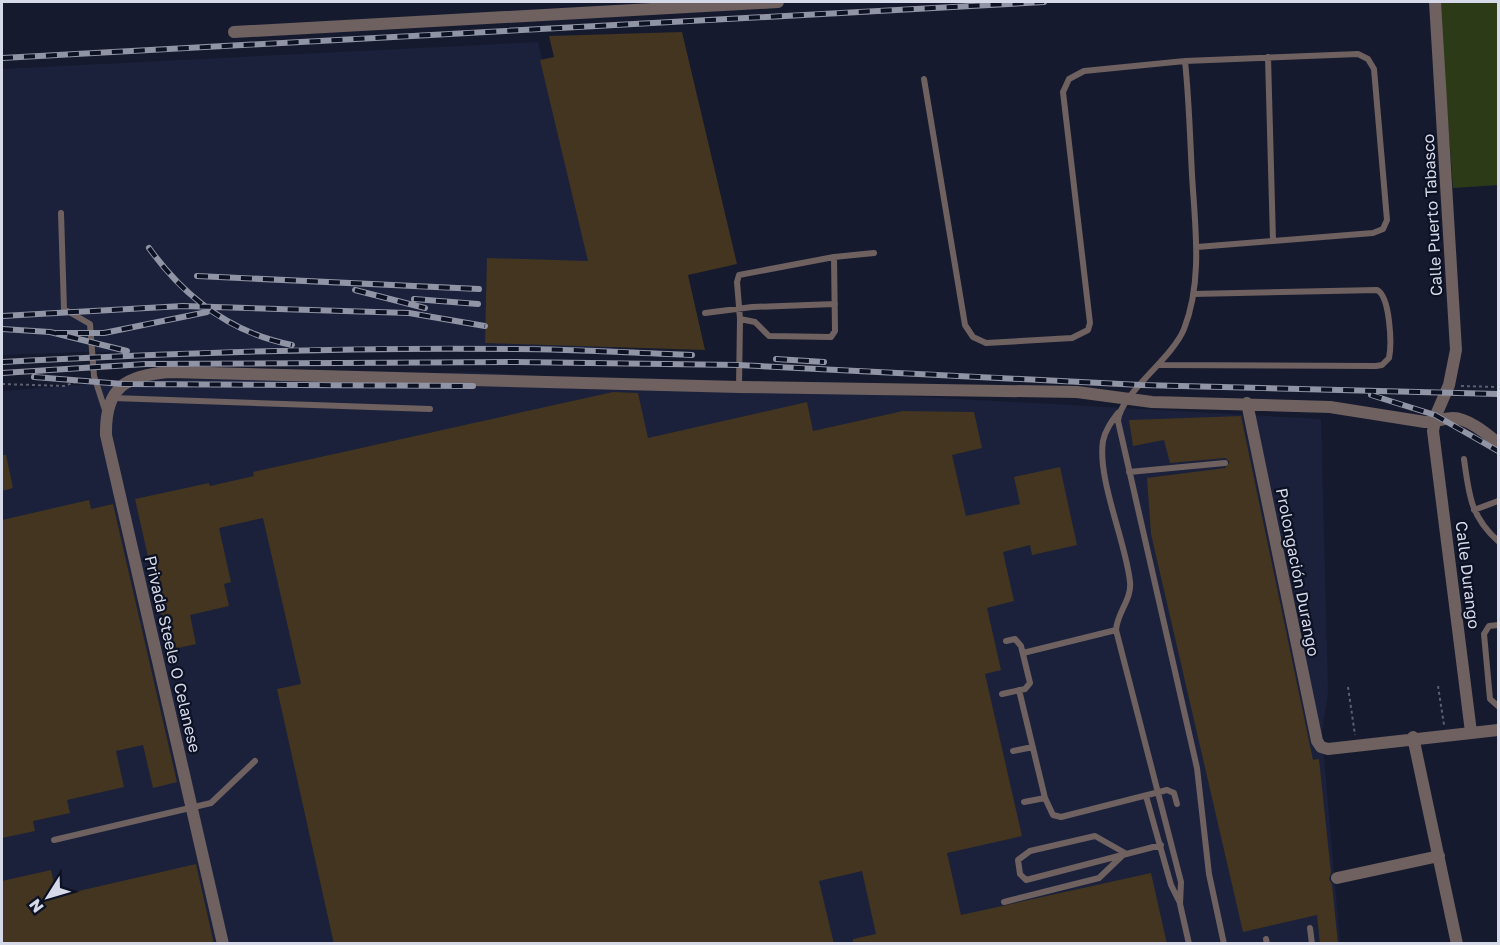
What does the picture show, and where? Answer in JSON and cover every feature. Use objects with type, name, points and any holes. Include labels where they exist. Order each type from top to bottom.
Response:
[{"type":"street","points":[[234,32],[778,2]]},
{"type":"street","name":"Calle Puerto Tabasco","points":[[1434,422],[1449,385],[1456,350],[1435,2]]},
{"type":"street","name":"Privada Steele O Celanese","points":[[223,944],[106,435],[106,414],[113,398],[131,379],[142,374],[170,372],[738,387]]},
{"type":"street","points":[[738,387],[1077,392],[1129,399],[1330,407],[1434,422],[1457,419],[1498,443]]},
{"type":"street","name":"Prolongación Durango","points":[[1247,403],[1317,741],[1321,747],[1328,749],[1356,744]]},
{"type":"street","name":"Calle Durango","points":[[1434,422],[1471,732]]},
{"type":"street","points":[[1356,744],[1498,730]]},
{"type":"street","points":[[1413,737],[1457,944]]},
{"type":"street","points":[[1337,878],[1439,856]]},
{"type":"lane","points":[[924,79],[968,332],[978,341],[986,343],[1072,339],[1084,334],[1090,323],[1063,92],[1065,84],[1084,72],[1185,61],[1358,54],[1372,64],[1387,220],[1383,229],[1373,233],[1197,247]]},
{"type":"lane","points":[[1268,57],[1273,241]]},
{"type":"lane","points":[[1180,904],[1180,882],[1116,630],[1116,621],[1127,597],[1130,581],[1109,490],[1103,450],[1105,432],[1183,333],[1193,294],[1197,247],[1185,61]]},
{"type":"lane","points":[[61,213],[64,309],[90,324],[94,376],[106,414]]},
{"type":"lane","points":[[738,387],[740,319],[737,280],[742,274],[874,253]]},
{"type":"lane","points":[[740,319],[755,322],[769,336],[829,338],[835,331],[834,258]]},
{"type":"lane","points":[[1159,364],[1376,366],[1382,365],[1389,358],[1387,303],[1382,292],[1377,290],[1193,294]]},
{"type":"lane","points":[[705,312],[739,308],[835,304]]},
{"type":"lane","points":[[113,398],[430,409]]},
{"type":"lane","points":[[1119,412],[1119,428],[1197,768],[1209,874],[1224,944]]},
{"type":"lane","points":[[1464,459],[1474,510],[1483,526],[1498,541]]},
{"type":"lane","points":[[1129,472],[1225,464]]},
{"type":"lane","points":[[1474,510],[1498,501]]},
{"type":"lane","points":[[1498,625],[1489,626],[1484,634],[1490,699],[1498,706]]},
{"type":"lane","points":[[1023,653],[1116,630]]},
{"type":"lane","points":[[1002,694],[1028,687],[1030,683],[1018,641],[1006,641]]},
{"type":"lane","points":[[1019,690],[1050,813],[1061,817],[1158,792],[1172,791],[1177,804]]},
{"type":"lane","points":[[1013,751],[1033,747]]},
{"type":"lane","points":[[54,840],[211,804],[255,761]]},
{"type":"lane","points":[[1146,796],[1171,885],[1180,904],[1189,944]]},
{"type":"lane","points":[[1024,802],[1045,798]]},
{"type":"lane","points":[[1125,853],[1103,838],[1095,836],[1030,850],[1020,856],[1018,863],[1020,874],[1026,880],[1161,845]]},
{"type":"lane","points":[[1004,902],[1099,878],[1125,853]]},
{"type":"lane","points":[[1310,928],[1312,944]]},
{"type":"path","points":[[2,384],[64,386],[94,376]]},
{"type":"path","points":[[1449,385],[1498,387]]},
{"type":"path","points":[[1438,686],[1445,734]]},
{"type":"path","points":[[1348,687],[1356,744]]},
{"type":"shaded area","points":[[538,42],[612,350],[83,352],[2,355],[2,69]]},
{"type":"shaded area","points":[[473,372],[1321,419],[1328,692],[1322,733],[1340,943],[2,944],[2,391],[147,380]]},
{"type":"green space","points":[[1439,2],[1498,2],[1498,185],[1453,188]]},
{"type":"building","points":[[682,32],[737,264],[688,275],[705,350],[485,343],[487,258],[588,261],[540,60],[554,57],[549,36]]},
{"type":"building","points":[[613,392],[638,393],[648,438],[807,402],[813,431],[903,411],[974,412],[982,448],[952,455],[966,516],[1020,504],[1014,477],[1060,467],[1077,545],[1032,555],[1030,545],[1003,552],[1014,601],[987,608],[1001,670],[985,674],[1022,836],[947,853],[961,915],[1151,873],[1167,944],[853,944],[853,939],[876,934],[862,871],[819,881],[834,944],[334,944],[277,689],[301,684],[263,518],[219,528],[231,582],[224,584],[229,606],[190,615],[196,644],[169,650],[135,499],[209,483],[210,486],[254,476],[253,472]]},
{"type":"building","points":[[1241,416],[1313,760],[1319,759],[1331,873],[1329,879],[1332,884],[1338,944],[1320,944],[1317,915],[1243,932],[1151,534],[1147,478],[1225,468],[1230,462],[1225,458],[1170,463],[1164,440],[1133,446],[1129,420]]},
{"type":"building","points":[[2,455],[6,455],[13,488],[2,491]]},
{"type":"building","points":[[89,500],[91,509],[113,504],[177,782],[153,788],[143,745],[116,751],[124,787],[67,800],[70,813],[33,821],[35,831],[2,838],[2,520]]},
{"type":"building","points":[[196,864],[214,944],[2,944],[2,881],[51,870],[57,896]]},
{"type":"railway","points":[[2,58],[1044,2]]},
{"type":"railway","points":[[149,248],[178,283],[211,311],[249,332],[292,345]]},
{"type":"railway","points":[[197,276],[479,289]]},
{"type":"railway","points":[[355,290],[425,308]]},
{"type":"railway","points":[[414,299],[478,304]]},
{"type":"railway","points":[[2,316],[183,306],[409,313],[485,326]]},
{"type":"railway","points":[[56,333],[104,333],[207,312]]},
{"type":"railway","points":[[2,329],[50,332],[127,351]]},
{"type":"railway","points":[[2,362],[194,353],[387,349],[537,349],[692,355]]},
{"type":"railway","points":[[776,359],[824,362]]},
{"type":"railway","points":[[2,373],[146,364],[516,362],[738,365],[1141,385],[1498,394]]},
{"type":"railway","points":[[34,377],[123,384],[473,386]]},
{"type":"railway","points":[[1371,395],[1435,415],[1498,451]]}]
